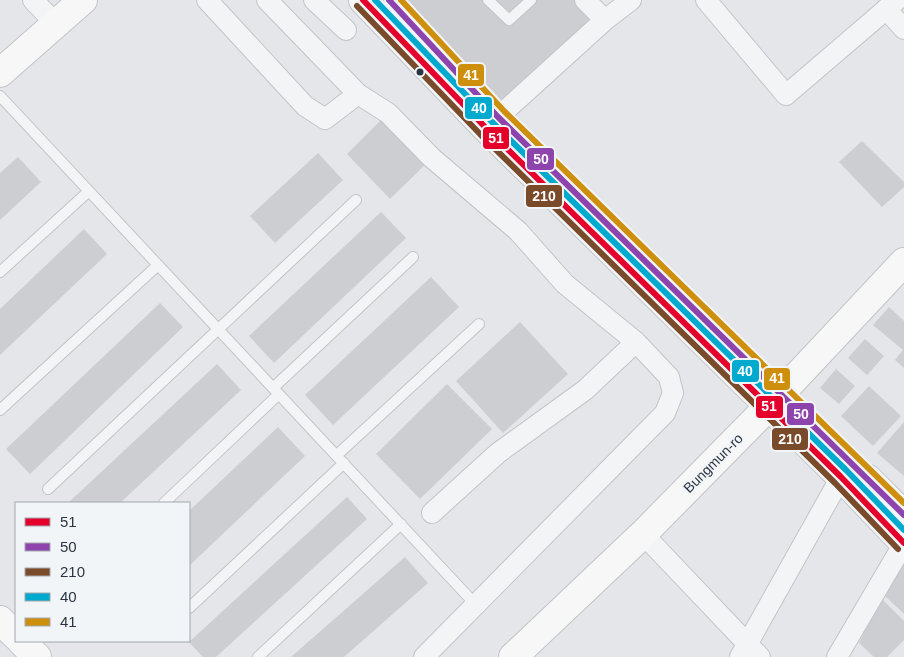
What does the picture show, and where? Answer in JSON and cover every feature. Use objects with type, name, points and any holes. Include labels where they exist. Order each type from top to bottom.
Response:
[{"type":"street","points":[[33,0],[56,24]]},
{"type":"street","points":[[0,73],[83,0]]},
{"type":"street","points":[[207,0],[305,106],[325,119],[358,94]]},
{"type":"street","points":[[267,0],[358,94],[388,113],[432,158],[518,231],[565,284],[636,342],[669,377],[672,394],[665,413],[424,657]]},
{"type":"street","points":[[314,0],[346,30]]},
{"type":"street","points":[[363,0],[492,122],[900,523]]},
{"type":"street","points":[[389,0],[492,122]]},
{"type":"street","points":[[585,0],[605,20]]},
{"type":"street","points":[[492,122],[605,20],[631,0]]},
{"type":"street","points":[[706,0],[786,95],[891,5],[904,29]]},
{"type":"street","name":"Bungmun-ro","points":[[513,657],[643,534],[775,400],[904,262]]},
{"type":"street","points":[[432,513],[498,454],[585,390],[636,342]]},
{"type":"street","points":[[775,400],[841,477],[900,523]]},
{"type":"street","points":[[643,534],[749,653],[841,477]]},
{"type":"street","points":[[837,657],[900,523]]},
{"type":"street","points":[[0,620],[15,635]]},
{"type":"street","points":[[22,642],[37,657]]},
{"type":"lane","points":[[488,0],[509,20],[531,0]]},
{"type":"lane","points":[[0,96],[476,605]]},
{"type":"lane","points":[[0,272],[89,191]]},
{"type":"lane","points":[[48,489],[356,200]]},
{"type":"lane","points":[[165,502],[413,257]]},
{"type":"lane","points":[[0,410],[158,265]]},
{"type":"lane","points":[[190,607],[479,324]]},
{"type":"lane","points":[[258,657],[401,524]]},
{"type":"building","points":[[386,0],[585,0],[605,20],[486,128],[374,11]]},
{"type":"building","points":[[388,113],[432,158],[390,199],[347,154]]},
{"type":"building","points":[[862,141],[904,182],[904,187],[882,207],[839,162]]},
{"type":"building","points":[[318,153],[343,180],[275,243],[250,216]]},
{"type":"building","points":[[18,157],[41,182],[0,220],[0,173]]},
{"type":"building","points":[[381,212],[406,238],[274,363],[249,336]]},
{"type":"building","points":[[84,229],[107,254],[0,355],[0,309]]},
{"type":"building","points":[[431,277],[459,307],[333,425],[305,395]]},
{"type":"building","points":[[160,303],[183,327],[30,474],[6,449]]},
{"type":"building","points":[[889,307],[904,321],[904,368],[895,360],[903,350],[873,325]]},
{"type":"building","points":[[520,322],[568,374],[503,433],[456,381]]},
{"type":"building","points":[[865,339],[884,356],[867,375],[848,358]]},
{"type":"building","points":[[217,364],[241,390],[121,502],[69,502]]},
{"type":"building","points":[[836,369],[855,386],[839,404],[820,388]]},
{"type":"building","points":[[447,384],[492,429],[420,499],[376,454]]},
{"type":"building","points":[[869,386],[901,416],[873,446],[841,416]]},
{"type":"building","points":[[904,422],[904,476],[877,453]]},
{"type":"building","points":[[278,427],[305,456],[190,565],[190,510]]},
{"type":"building","points":[[347,497],[367,519],[216,657],[203,657],[190,641]]},
{"type":"building","points":[[405,557],[428,583],[344,657],[291,657]]},
{"type":"building","points":[[904,560],[904,614],[885,596]]},
{"type":"building","points":[[881,598],[904,621],[904,640],[887,657],[874,657],[859,643]]},
{"type":"transit line","name":"51","points":[[363,0],[486,128],[841,477],[904,543]]},
{"type":"transit line","name":"40","points":[[375,0],[492,122],[847,471],[904,530]]},
{"type":"transit line","name":"50","points":[[389,0],[498,117],[904,515]]},
{"type":"transit line","name":"41","points":[[401,0],[504,111],[904,503]]},
{"type":"transit line","name":"210","points":[[357,6],[480,134],[835,483],[898,549]]}]
